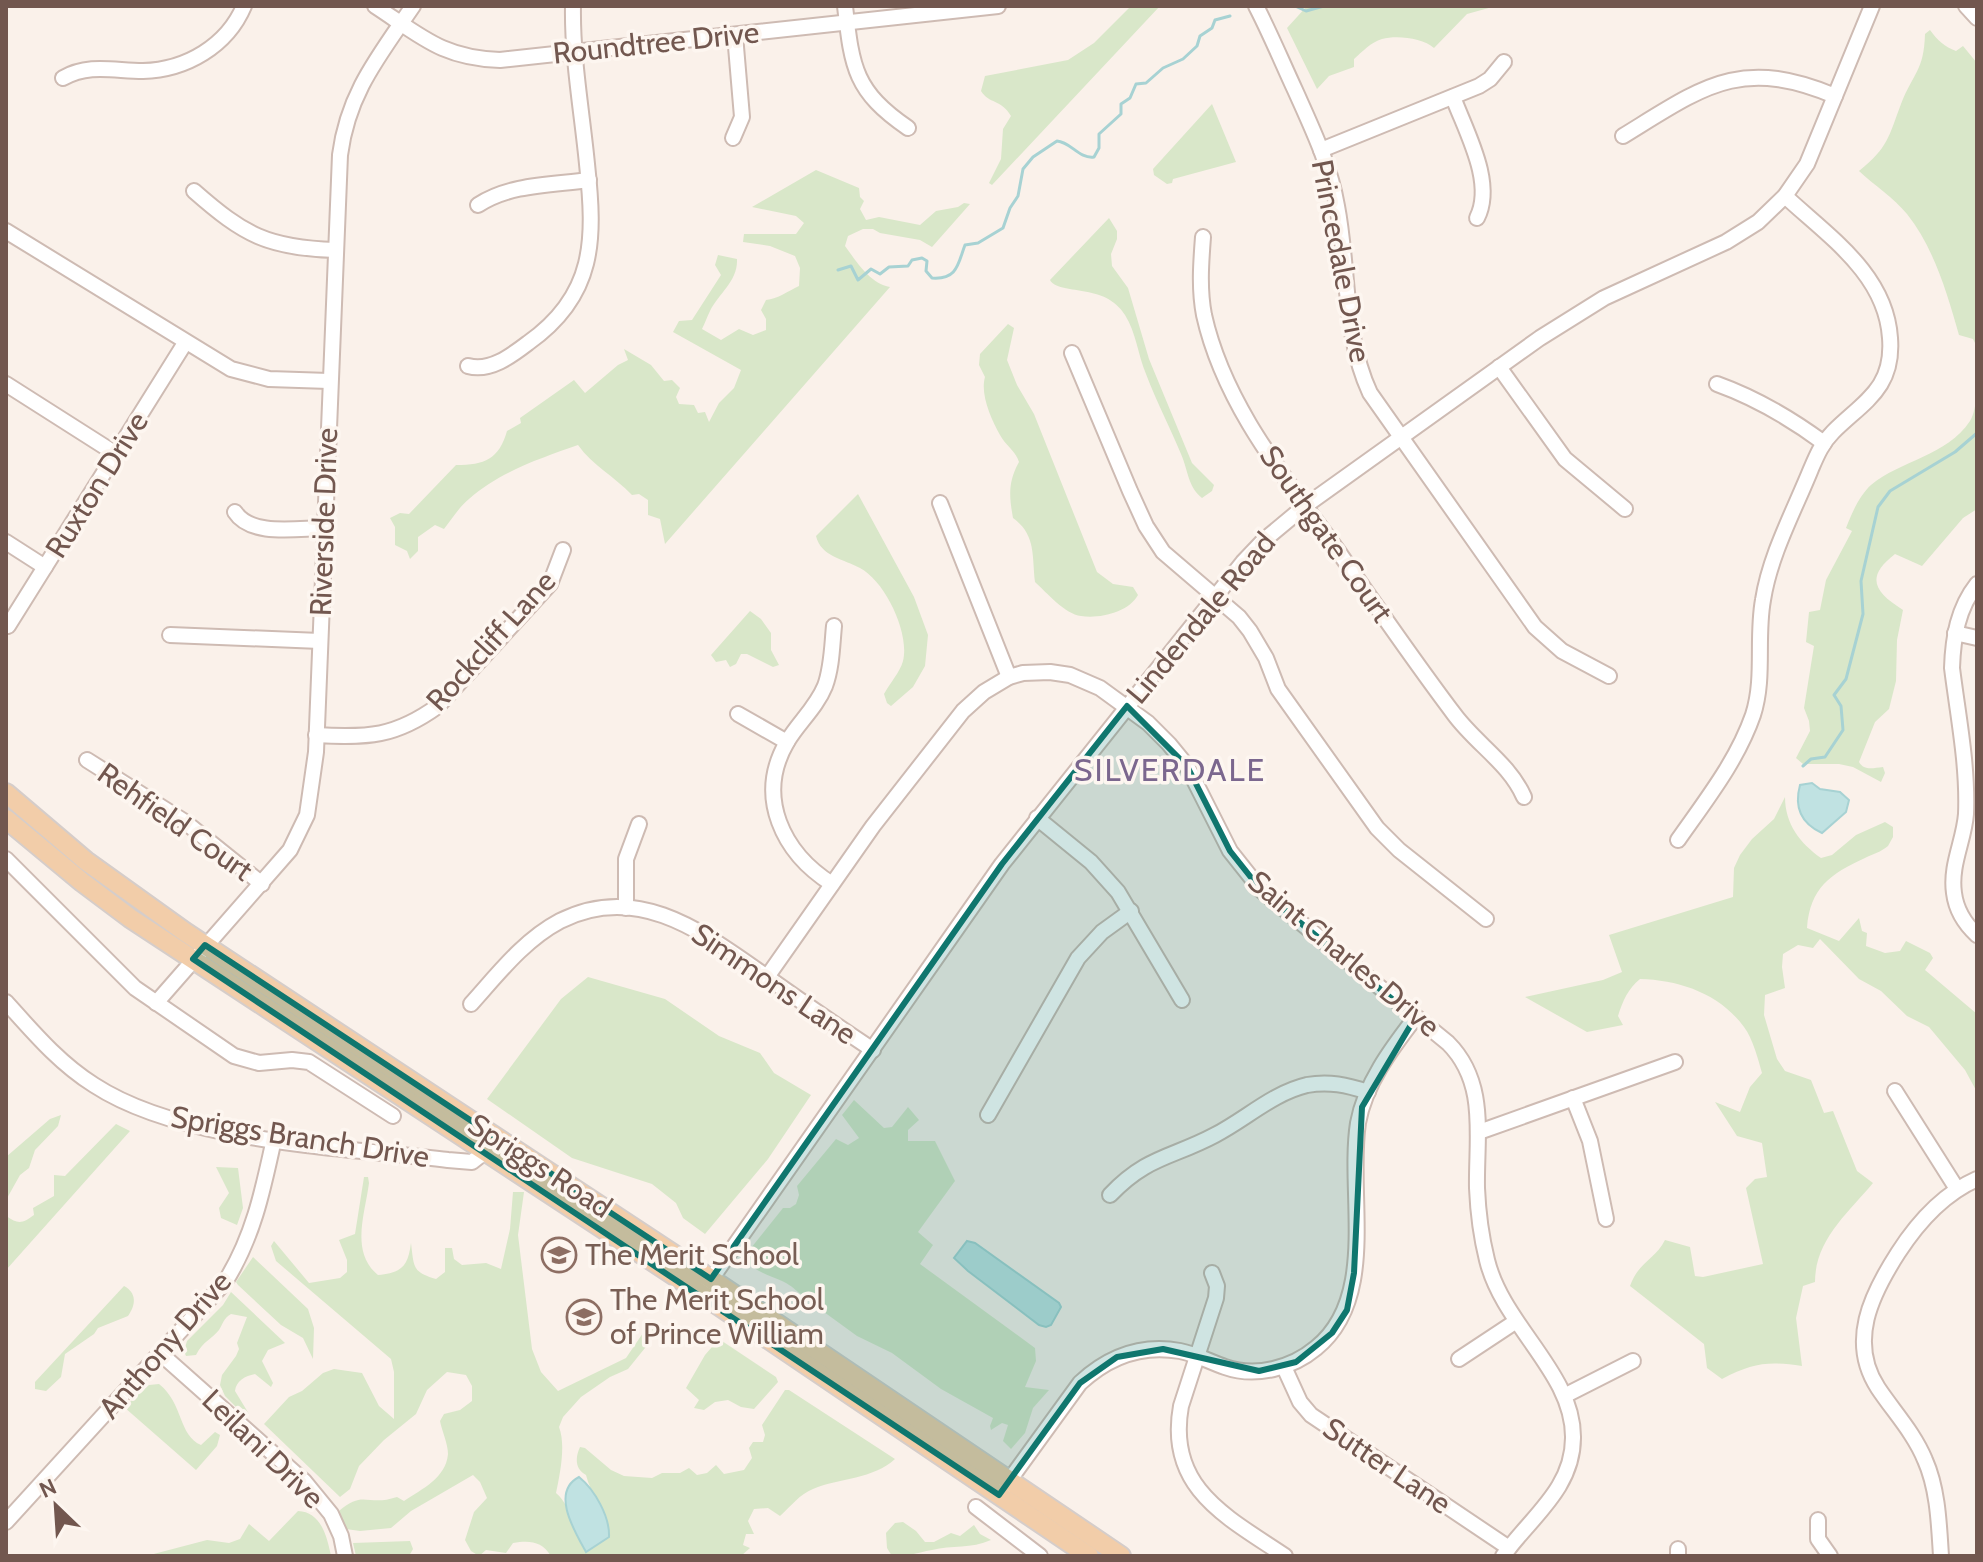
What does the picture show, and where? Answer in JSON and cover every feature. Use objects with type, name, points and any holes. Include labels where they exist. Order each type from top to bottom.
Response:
[{"type":"main road","name":"Spriggs Road","points":[[6,793],[199,952],[486,1151],[706,1286]]},
{"type":"main road","name":"Spriggs Road","points":[[6,819],[93,890],[199,952],[706,1286],[1004,1488],[1121,1556]]},
{"type":"main road","name":"Spriggs Road","points":[[1004,1488],[1089,1556]]},
{"type":"street","points":[[63,78],[90,68],[155,70],[187,62],[209,50],[225,35],[244,6]]},
{"type":"street","name":"Roundtree Drive","points":[[375,6],[431,44],[464,56],[500,60],[998,6]]},
{"type":"street","name":"Riverside Drive","points":[[156,1003],[290,850],[307,815],[316,735],[340,155],[346,119],[362,81],[413,6]]},
{"type":"street","points":[[468,366],[484,367],[501,360],[539,335],[564,310],[583,274],[592,241],[573,6]]},
{"type":"street","points":[[845,6],[853,66],[863,86],[881,108],[908,128]]},
{"type":"street","name":"Princedale Drive","points":[[1256,6],[1321,150],[1337,202],[1352,334],[1358,364],[1370,393],[1535,627],[1562,651],[1609,676]]},
{"type":"street","name":"Lindendale Road","points":[[706,1286],[1002,864],[1214,597],[1263,541],[1305,506],[1499,367],[1604,298],[1744,232],[1785,196],[1807,164],[1872,6]]},
{"type":"street","points":[[1966,6],[1977,18]]},
{"type":"street","points":[[733,138],[742,117],[735,35]]},
{"type":"street","points":[[1321,150],[1453,97],[1490,79],[1504,62]]},
{"type":"street","points":[[1623,136],[1697,91],[1732,79],[1770,76],[1797,81],[1835,96]]},
{"type":"street","points":[[1453,97],[1484,187],[1482,209],[1477,218]]},
{"type":"street","points":[[478,205],[514,189],[589,180]]},
{"type":"street","points":[[194,191],[236,226],[257,237],[290,247],[335,250]]},
{"type":"street","points":[[1678,840],[1733,758],[1753,714],[1760,681],[1759,640],[1763,596],[1824,443],[1865,406],[1875,393],[1888,363],[1889,329],[1881,297],[1863,271],[1785,196]]},
{"type":"street","points":[[6,231],[218,363],[244,374],[269,379],[329,381]]},
{"type":"street","name":"Southgate Court","points":[[1203,237],[1201,295],[1210,336],[1247,419],[1452,712],[1513,776],[1524,797]]},
{"type":"street","name":"Ruxton Drive","points":[[8,626],[185,343]]},
{"type":"street","points":[[1072,353],[1146,526],[1173,562],[1239,617],[1250,631],[1266,658],[1278,689],[1377,828],[1399,850],[1486,919]]},
{"type":"street","points":[[1499,367],[1565,459],[1625,509]]},
{"type":"street","points":[[6,384],[116,454]]},
{"type":"street","points":[[1717,384],[1749,395],[1775,409],[1824,443]]},
{"type":"street","points":[[940,503],[1009,677]]},
{"type":"street","points":[[235,512],[242,521],[257,526],[324,528]]},
{"type":"street","points":[[6,542],[45,567]]},
{"type":"street","name":"Rockcliff Lane","points":[[316,735],[356,738],[389,733],[438,706],[550,584],[563,550]]},
{"type":"street","points":[[1977,584],[1964,606],[1955,633],[1952,668],[1971,820],[1955,863],[1953,889],[1964,920],[1977,935]]},
{"type":"street","points":[[832,884],[794,852],[779,822],[774,795],[775,777],[787,742],[810,713],[826,683],[834,626]]},
{"type":"street","points":[[1955,633],[1977,638]]},
{"type":"street","points":[[170,635],[320,641]]},
{"type":"street","name":"Saint Charles Drive","points":[[767,977],[832,884],[963,711],[984,692],[1009,677],[1033,672],[1070,675],[1100,688],[1127,706],[1169,744],[1187,766],[1230,851],[1261,890],[1448,1043],[1464,1062],[1475,1086],[1479,1132],[1477,1185],[1482,1238],[1495,1285],[1515,1322],[1566,1395],[1573,1440],[1568,1468],[1554,1496],[1506,1552]]},
{"type":"street","points":[[738,714],[787,742]]},
{"type":"street","name":"Rehfield Court","points":[[87,760],[185,822],[262,884]]},
{"type":"street","points":[[1037,818],[1098,869],[1131,911],[1182,1000]]},
{"type":"street","points":[[626,908],[626,859],[639,824]]},
{"type":"street","points":[[6,859],[135,988],[156,1003],[239,1058],[259,1063],[309,1062],[393,1116]]},
{"type":"street","name":"Simmons Lane","points":[[471,1004],[520,950],[546,929],[577,914],[626,908],[648,911],[690,925],[873,1050]]},
{"type":"street","points":[[988,1115],[1078,958],[1098,935],[1131,911]]},
{"type":"street","name":"Spriggs Branch Drive","points":[[6,1002],[71,1069],[114,1097],[192,1125],[274,1139],[467,1162],[477,1160],[486,1151]]},
{"type":"street","points":[[1004,1488],[1069,1397],[1092,1372],[1107,1362],[1147,1349],[1180,1351],[1244,1371],[1284,1367],[1320,1345],[1332,1333],[1347,1310],[1355,1250],[1358,1123],[1368,1092],[1380,1069],[1415,1018]]},
{"type":"street","points":[[1479,1132],[1675,1062]]},
{"type":"street","points":[[1110,1195],[1151,1161],[1214,1135],[1290,1090],[1335,1083],[1368,1092]]},
{"type":"street","points":[[1895,1091],[1957,1189]]},
{"type":"street","points":[[1573,1098],[1590,1141],[1606,1219]]},
{"type":"street","name":"Anthony Drive","points":[[6,1522],[214,1296],[237,1262],[255,1220],[274,1139]]},
{"type":"street","points":[[1941,1556],[1935,1496],[1926,1461],[1871,1376],[1863,1348],[1863,1335],[1870,1304],[1906,1240],[1938,1204],[1977,1179]]},
{"type":"street","points":[[1212,1273],[1217,1286],[1216,1298],[1178,1422],[1179,1451],[1198,1489],[1217,1509],[1285,1556]]},
{"type":"street","points":[[1459,1359],[1515,1322]]},
{"type":"street","name":"Leilani Drive","points":[[161,1354],[304,1481],[331,1514],[341,1536],[345,1556]]},
{"type":"street","points":[[1566,1395],[1633,1361]]},
{"type":"street","name":"Sutter Lane","points":[[1284,1367],[1300,1402],[1311,1415],[1506,1552]]},
{"type":"street","points":[[976,1507],[1040,1556]]},
{"type":"street","points":[[1818,1520],[1818,1539],[1830,1556]]},
{"type":"highlighted area","points":[[1127,706],[1187,766],[1230,851],[1261,890],[1415,1018],[1362,1107],[1354,1273],[1347,1310],[1332,1333],[1296,1362],[1259,1371],[1163,1349],[1117,1357],[1080,1383],[999,1495],[193,959],[205,945],[711,1279],[1002,864]]},
{"type":"green space","points":[[1131,6],[1160,6],[992,185],[989,183],[1001,159],[1003,129],[1011,116],[981,91],[985,76],[1068,60],[1094,43]]},
{"type":"green space","points":[[1307,6],[1496,6],[1467,14],[1434,48],[1410,38],[1378,40],[1354,59],[1354,67],[1329,76],[1317,89],[1287,28]]},
{"type":"green space","points":[[1930,30],[1942,43],[1956,51],[1963,46],[1977,63],[1977,347],[1973,339],[1959,335],[1939,272],[1916,227],[1896,202],[1859,171],[1886,141],[1920,64],[1925,34]]},
{"type":"green space","points":[[1212,104],[1236,162],[1173,179],[1172,183],[1167,184],[1154,175],[1153,169]]},
{"type":"green space","points":[[816,170],[859,188],[864,201],[860,209],[866,220],[879,217],[920,225],[936,211],[970,204],[932,247],[920,240],[873,229],[863,229],[848,236],[845,246],[859,265],[876,281],[890,287],[665,544],[660,519],[648,515],[648,500],[639,494],[632,495],[578,445],[521,467],[481,489],[462,506],[444,529],[435,525],[418,537],[418,551],[410,559],[407,551],[395,545],[395,527],[390,518],[400,513],[409,514],[456,465],[483,462],[495,454],[507,431],[521,423],[520,418],[574,380],[585,393],[628,360],[624,349],[651,365],[664,381],[672,380],[680,388],[676,397],[679,404],[694,405],[698,413],[705,412],[709,422],[719,403],[734,388],[741,370],[673,332],[679,321],[692,320],[721,275],[715,265],[718,255],[737,259],[736,267],[702,329],[721,340],[739,329],[753,335],[766,330],[766,319],[761,310],[766,300],[799,286],[800,268],[795,256],[770,246],[743,242],[744,234],[796,234],[804,223],[796,216],[752,207]]},
{"type":"green space","points":[[1109,218],[1117,231],[1111,254],[1112,266],[1128,288],[1149,359],[1192,463],[1214,485],[1212,491],[1202,498],[1191,483],[1125,315],[1106,298],[1063,288],[1050,280]]},
{"type":"green space","points":[[1008,324],[1014,328],[1007,360],[1034,414],[1097,572],[1113,584],[1133,587],[1138,595],[1121,610],[1081,616],[1056,602],[1035,582],[1029,539],[1026,531],[1013,518],[1010,496],[1019,462],[990,414],[985,399],[985,377],[979,365],[980,354]]},
{"type":"green space","points":[[1977,397],[1977,509],[1963,518],[1922,566],[1895,554],[1877,577],[1877,584],[1885,597],[1903,610],[1897,640],[1896,681],[1889,709],[1875,722],[1859,762],[1866,768],[1883,767],[1885,773],[1881,782],[1853,767],[1803,764],[1796,758],[1810,731],[1804,708],[1814,646],[1806,642],[1809,612],[1820,610],[1826,580],[1852,531],[1846,528],[1853,511],[1871,485],[1936,450],[1960,433],[1971,419]]},
{"type":"green space","points":[[858,494],[914,597],[928,635],[925,666],[913,687],[891,706],[884,694],[902,665],[904,649],[894,609],[869,575],[828,553],[816,536]]},
{"type":"green space","points":[[750,611],[761,619],[771,633],[771,650],[779,665],[773,667],[747,654],[741,654],[736,664],[730,667],[726,660],[716,662],[711,655]]},
{"type":"green space","points":[[1785,797],[1795,832],[1821,858],[1832,855],[1856,835],[1885,822],[1893,827],[1893,837],[1888,846],[1842,870],[1817,892],[1807,928],[1839,941],[1859,918],[1862,931],[1867,933],[1866,946],[1885,953],[1900,951],[1906,941],[1930,953],[1933,958],[1925,970],[1977,1014],[1977,1092],[1965,1070],[1929,1027],[1907,1016],[1881,991],[1859,979],[1820,939],[1813,948],[1798,945],[1783,954],[1785,988],[1765,995],[1764,1015],[1777,1059],[1785,1071],[1811,1080],[1824,1113],[1833,1111],[1857,1171],[1873,1183],[1827,1240],[1816,1267],[1815,1282],[1803,1286],[1796,1318],[1802,1366],[1761,1365],[1722,1379],[1707,1368],[1704,1344],[1630,1286],[1638,1271],[1665,1240],[1690,1247],[1695,1276],[1763,1264],[1746,1188],[1755,1179],[1767,1177],[1762,1143],[1737,1136],[1715,1102],[1740,1112],[1750,1087],[1762,1073],[1750,1037],[1723,1006],[1698,991],[1670,982],[1640,979],[1622,1005],[1618,1016],[1623,1025],[1587,1032],[1525,997],[1603,980],[1622,972],[1609,935],[1733,897],[1734,868],[1740,855],[1774,819]]},
{"type":"green space","points":[[588,977],[665,999],[719,1036],[760,1053],[774,1073],[811,1095],[768,1159],[705,1234],[683,1218],[676,1203],[652,1184],[572,1158],[487,1099],[561,999]]},
{"type":"green space","points":[[854,1100],[884,1128],[892,1127],[908,1107],[919,1120],[908,1130],[908,1141],[935,1141],[955,1181],[918,1232],[933,1245],[920,1264],[1035,1348],[1036,1361],[1025,1387],[1049,1390],[1033,1408],[1025,1433],[1011,1449],[1003,1441],[1008,1425],[1002,1423],[991,1430],[993,1418],[941,1389],[892,1353],[857,1336],[824,1312],[817,1300],[747,1262],[751,1248],[783,1208],[796,1204],[799,1195],[797,1186],[836,1139],[848,1145],[859,1138],[842,1115]]},
{"type":"green space","points":[[61,1115],[58,1126],[35,1150],[29,1168],[20,1175],[6,1200],[6,1157],[50,1119]]},
{"type":"green space","points":[[116,1124],[130,1131],[6,1270],[6,1216],[20,1222],[34,1215],[33,1208],[54,1196],[54,1175],[65,1176]]},
{"type":"green space","points":[[216,1167],[238,1168],[243,1208],[237,1225],[221,1218],[219,1208],[229,1193]]},
{"type":"green space","points":[[364,1177],[368,1177],[369,1183],[362,1244],[369,1266],[378,1275],[402,1267],[411,1243],[418,1271],[436,1279],[445,1272],[445,1248],[452,1248],[454,1259],[462,1265],[486,1263],[501,1269],[510,1229],[513,1192],[524,1192],[518,1235],[532,1349],[541,1372],[558,1391],[626,1358],[643,1333],[660,1322],[662,1327],[628,1369],[581,1397],[563,1417],[559,1427],[562,1451],[556,1493],[569,1512],[586,1552],[609,1537],[609,1528],[586,1475],[578,1466],[580,1447],[624,1476],[652,1478],[662,1473],[680,1473],[689,1468],[697,1475],[707,1473],[716,1465],[724,1474],[744,1470],[752,1458],[749,1448],[753,1442],[763,1442],[765,1435],[762,1425],[785,1390],[789,1390],[895,1459],[877,1471],[808,1491],[780,1516],[768,1508],[754,1509],[748,1521],[754,1534],[746,1534],[743,1545],[750,1548],[741,1556],[551,1556],[539,1545],[524,1542],[513,1543],[506,1553],[486,1550],[479,1556],[471,1551],[465,1540],[474,1512],[487,1498],[473,1475],[411,1511],[391,1528],[346,1529],[339,1511],[347,1504],[397,1497],[404,1501],[438,1476],[448,1454],[440,1421],[444,1414],[460,1410],[472,1401],[472,1386],[466,1375],[447,1372],[427,1390],[416,1414],[359,1466],[350,1489],[340,1497],[264,1424],[289,1397],[302,1391],[323,1373],[334,1369],[362,1373],[379,1406],[394,1419],[391,1359],[276,1261],[271,1246],[274,1241],[309,1283],[340,1278],[347,1272],[347,1260],[339,1240],[355,1234]]},
{"type":"green space","points":[[253,1257],[308,1309],[314,1328],[313,1359],[303,1338],[281,1325],[236,1282]]},
{"type":"green space","points":[[124,1286],[134,1300],[128,1316],[98,1328],[65,1354],[61,1377],[46,1391],[35,1389],[35,1382]]},
{"type":"green space","points":[[231,1292],[285,1343],[268,1350],[262,1361],[273,1383],[271,1387],[255,1374],[237,1384],[235,1391],[249,1414],[245,1416],[225,1396],[220,1385],[222,1375],[239,1349],[237,1343],[247,1317],[231,1314],[196,1355],[186,1356],[184,1351],[187,1341],[223,1305]]},
{"type":"green space","points":[[718,1340],[776,1377],[778,1382],[754,1409],[728,1400],[715,1402],[704,1410],[694,1408],[699,1400],[686,1388],[705,1355]]},
{"type":"green space","points":[[159,1384],[173,1401],[184,1427],[194,1440],[201,1445],[215,1432],[220,1435],[217,1446],[196,1470],[124,1407],[149,1385]]},
{"type":"green space","points":[[298,1511],[306,1512],[322,1526],[331,1556],[146,1556],[207,1540],[229,1543],[240,1539],[249,1524],[269,1541]]},
{"type":"green space","points":[[903,1522],[925,1542],[934,1542],[951,1533],[960,1536],[974,1525],[980,1534],[991,1540],[976,1545],[892,1556],[887,1548],[886,1533],[895,1523]]},
{"type":"green space","points":[[410,1541],[413,1549],[409,1556],[356,1556],[353,1543]]},
{"type":"water","points":[[1812,783],[1820,789],[1840,792],[1849,800],[1846,812],[1822,833],[1800,814],[1800,785]]},
{"type":"water","points":[[967,1241],[975,1243],[1059,1303],[1061,1307],[1051,1325],[1039,1325],[954,1258]]},
{"type":"water","points":[[579,1477],[600,1504],[609,1529],[609,1537],[586,1552],[571,1523],[566,1502],[566,1492]]},
{"type":"waterway","points":[[1295,6],[1306,11],[1324,6]]},
{"type":"waterway","points":[[838,270],[851,266],[858,280],[871,269],[880,274],[889,267],[908,266],[912,260],[922,258],[927,261],[926,271],[932,278],[952,273],[965,245],[978,243],[1003,228],[1018,196],[1023,169],[1033,157],[1057,141],[1094,157],[1099,148],[1099,134],[1121,114],[1121,104],[1130,98],[1136,84],[1146,83],[1163,68],[1183,59],[1197,46],[1200,36],[1212,28],[1215,20],[1230,16]]},
{"type":"waterway","points":[[1803,766],[1811,759],[1825,757],[1843,730],[1841,706],[1834,695],[1846,679],[1863,614],[1861,581],[1878,507],[1890,491],[1955,452],[1977,433]]},
{"type":"place","name":"The Merit School","points":[[559,1255]]},
{"type":"place","name":"The Merit School of Prince William","points":[[584,1317]]},
{"type":"district","name":"SILVERDALE","points":[[1170,770]]}]
